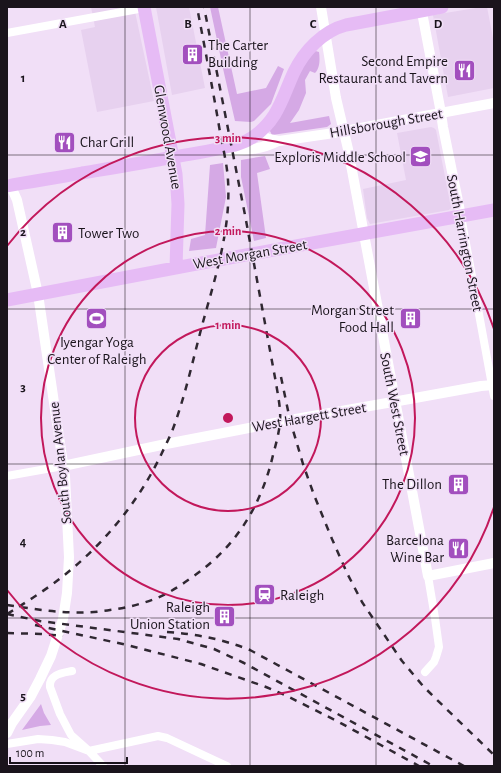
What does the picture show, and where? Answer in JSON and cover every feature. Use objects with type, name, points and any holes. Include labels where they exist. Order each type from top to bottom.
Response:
[{"type":"main road","name":"Glenwood Avenue","points":[[144,7],[173,157],[177,186],[178,204],[176,268]]},
{"type":"main road","points":[[258,134],[268,124],[277,111],[294,71],[302,58],[325,34],[346,25],[421,9],[442,7]]},
{"type":"main road","name":"Hillsborough Street","points":[[7,185],[211,150],[239,144],[258,134]]},
{"type":"main road","name":"West Morgan Street","points":[[7,300],[494,210]]},
{"type":"street","points":[[7,33],[144,7]]},
{"type":"street","name":"South West Street","points":[[321,7],[338,105],[364,234],[435,618],[439,647],[434,662],[425,672]]},
{"type":"street","name":"South Harrington Street","points":[[421,9],[494,396]]},
{"type":"street","name":"Hillsborough Street","points":[[211,150],[236,151],[269,146],[279,141],[344,132],[494,103]]},
{"type":"street","name":"Hillsborough Street","points":[[258,134],[269,139],[279,141]]},
{"type":"street","name":"South Boylan Avenue","points":[[7,185],[13,191],[17,200],[38,294],[63,466],[69,557],[67,593],[63,619],[51,656],[30,696],[10,722],[7,733]]},
{"type":"street","name":"West Hargett Street","points":[[7,476],[290,420],[493,385]]},
{"type":"street","points":[[428,576],[494,563]]},
{"type":"street","points":[[72,671],[58,674],[52,678],[49,682],[50,687],[60,714],[71,735],[103,766]]},
{"type":"street","points":[[7,744],[38,739],[52,740],[65,742],[89,751],[158,736],[167,738],[227,766]]},
{"type":"shaded area","points":[[91,7],[134,7],[154,101],[97,112],[81,30],[95,27]]},
{"type":"shaded area","points":[[156,7],[189,7],[205,88],[172,95]]},
{"type":"shaded area","points":[[210,7],[218,7],[237,94],[266,88],[278,66],[284,69],[271,104],[254,121],[235,121]]},
{"type":"shaded area","points":[[487,7],[494,43],[494,88],[448,97],[433,15]]},
{"type":"shaded area","points":[[312,50],[319,52],[319,66],[315,73],[310,71],[305,80],[306,93],[299,110],[290,123],[329,116],[331,124],[327,127],[272,135],[269,129]]},
{"type":"shaded area","name":"Exploris Middle School","points":[[431,127],[436,130],[451,208],[449,210],[370,224],[367,218],[363,189],[406,180],[397,133]]},
{"type":"shaded area","points":[[265,156],[270,169],[257,173],[266,238],[254,241],[241,177],[241,160]]},
{"type":"shaded area","points":[[223,163],[226,197],[216,248],[189,251],[191,239],[205,235],[210,165]]},
{"type":"shaded area","points":[[41,704],[51,725],[22,730]]},
{"type":"railway","points":[[7,614],[67,573],[112,529],[126,512],[149,477],[171,434],[180,407],[222,251],[228,198],[226,162],[197,7]]},
{"type":"railway","points":[[7,605],[58,612],[97,612],[134,606],[166,594],[183,584],[207,566],[233,540],[253,509],[268,474],[279,430],[279,402],[245,215],[204,7]]},
{"type":"railway","points":[[281,377],[290,420],[314,495],[347,573],[362,602],[402,661],[423,686],[494,755]]},
{"type":"railway","points":[[7,614],[40,621],[178,639],[214,649],[244,663],[433,766]]},
{"type":"railway","points":[[35,625],[127,645],[201,664],[266,687],[337,721],[419,766]]},
{"type":"railway","points":[[167,632],[209,638],[250,650],[464,766]]},
{"type":"railway","points":[[7,633],[63,636]]},
{"type":"place","name":"The Carter Building","points":[[192,54]]},
{"type":"place","name":"Second Empire Restaurant and Tavern","points":[[464,70]]},
{"type":"place","name":"Char Grill","points":[[64,142]]},
{"type":"place","name":"Exploris Middle School","points":[[421,157]]},
{"type":"place","name":"Tower Two","points":[[63,233]]},
{"type":"place","name":"Iyengar Yoga Center of Raleigh","points":[[97,319]]},
{"type":"place","name":"Morgan Street Food Hall","points":[[410,319]]},
{"type":"place","name":"The Dillon","points":[[458,484]]},
{"type":"place","name":"Barcelona Wine Bar","points":[[459,549]]},
{"type":"place","name":"Raleigh","points":[[264,595]]},
{"type":"place","name":"Raleigh Union Station","points":[[225,616]]}]
